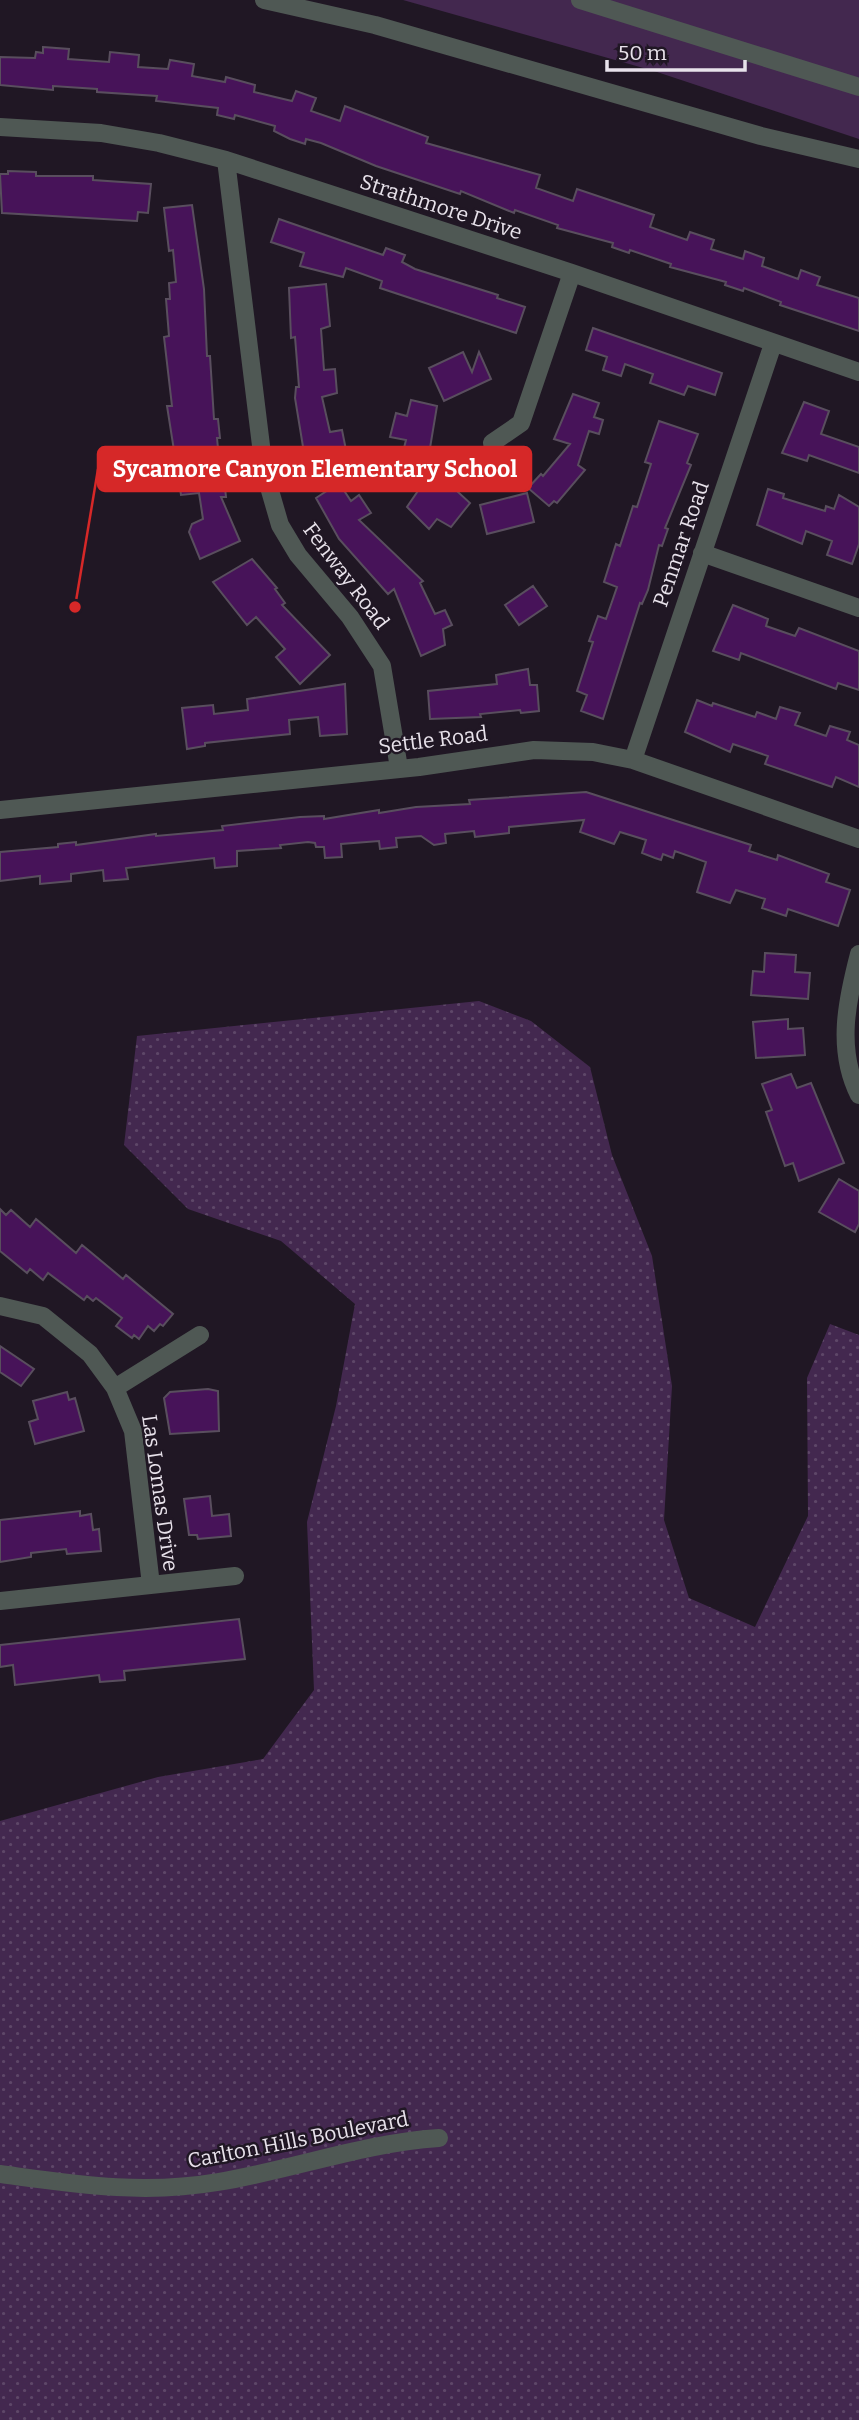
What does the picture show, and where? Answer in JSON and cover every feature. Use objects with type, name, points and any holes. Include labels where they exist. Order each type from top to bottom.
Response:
[{"type":"street","points":[[264,0],[375,25],[761,136],[859,159]]},
{"type":"street","points":[[580,0],[859,87]]},
{"type":"street","name":"Strathmore Drive","points":[[0,127],[112,135],[159,142],[226,160],[572,273],[859,372]]},
{"type":"street","name":"Fenway Road","points":[[226,160],[264,470],[280,525],[298,555],[350,617],[382,666],[399,768]]},
{"type":"street","points":[[492,443],[521,423],[572,273]]},
{"type":"street","name":"Penmar Road","points":[[633,760],[773,344]]},
{"type":"street","points":[[702,553],[859,608]]},
{"type":"street","name":"Settle Road","points":[[0,810],[399,768],[534,750],[593,752],[633,760],[859,839]]},
{"type":"street","points":[[859,954],[846,1002],[845,1040],[859,1095]]},
{"type":"street","name":"Las Lomas Drive","points":[[0,1306],[44,1317],[90,1354],[115,1388],[132,1431],[151,1585]]},
{"type":"street","points":[[115,1388],[200,1335]]},
{"type":"street","points":[[0,1601],[236,1576]]},
{"type":"street","name":"Carlton Hills Boulevard","points":[[0,2174],[119,2190],[217,2183],[405,2140],[439,2138]]},
{"type":"shaded area","points":[[403,0],[859,0],[859,139],[654,71]]},
{"type":"shaded area","points":[[479,1001],[531,1021],[590,1067],[612,1155],[652,1256],[672,1386],[664,1520],[689,1598],[755,1627],[808,1516],[807,1378],[830,1324],[859,1335],[859,2420],[0,2420],[0,1821],[158,1777],[263,1759],[314,1690],[307,1522],[336,1406],[355,1304],[281,1241],[188,1209],[124,1145],[137,1036]]},
{"type":"building","points":[[43,47],[69,49],[68,59],[109,62],[110,52],[139,55],[138,67],[168,69],[170,60],[194,64],[192,76],[225,82],[226,77],[255,85],[254,92],[292,101],[296,91],[316,98],[311,111],[340,121],[345,106],[428,137],[426,143],[540,175],[536,188],[573,201],[577,189],[654,215],[650,227],[687,240],[690,232],[714,240],[711,249],[743,259],[745,251],[764,258],[762,266],[798,279],[801,270],[820,277],[817,285],[859,298],[859,331],[780,305],[781,302],[744,288],[743,291],[725,285],[726,282],[670,267],[671,264],[630,250],[629,253],[612,247],[613,243],[557,228],[558,225],[515,210],[514,213],[461,191],[460,194],[376,166],[321,143],[306,139],[305,144],[290,139],[274,131],[275,126],[235,115],[234,119],[217,115],[218,108],[156,101],[157,96],[97,92],[97,89],[53,86],[53,90],[0,85],[0,57],[35,58],[36,52],[43,53]]},
{"type":"building","points":[[8,171],[36,172],[36,176],[93,176],[93,180],[151,184],[148,213],[138,212],[137,221],[2,213],[0,174],[8,174]]},
{"type":"building","points":[[192,205],[204,289],[207,356],[210,356],[214,419],[218,419],[221,479],[224,479],[226,497],[221,497],[240,541],[200,559],[189,532],[192,524],[203,519],[199,493],[181,495],[167,406],[172,406],[164,337],[169,336],[166,299],[170,299],[169,283],[176,282],[173,250],[169,251],[164,208]]},
{"type":"building","points":[[279,219],[383,255],[386,248],[405,255],[402,262],[415,269],[498,295],[497,298],[525,307],[516,333],[380,288],[382,281],[346,268],[343,277],[300,266],[304,253],[271,242]]},
{"type":"building","points":[[326,284],[330,326],[321,329],[324,370],[335,369],[337,393],[322,397],[330,432],[342,430],[346,450],[334,453],[335,458],[325,460],[329,467],[307,471],[295,398],[296,387],[299,387],[295,337],[291,338],[289,288]]},
{"type":"building","points":[[593,328],[722,373],[715,395],[688,386],[684,395],[650,383],[653,374],[625,364],[621,376],[603,370],[607,357],[586,350]]},
{"type":"building","points":[[463,352],[472,372],[479,352],[491,379],[444,401],[429,368]]},
{"type":"building","points":[[573,394],[599,403],[594,417],[603,420],[599,434],[589,431],[578,465],[585,470],[557,503],[554,501],[549,506],[528,488],[541,474],[543,476],[570,444],[554,439]]},
{"type":"building","points":[[411,400],[437,406],[429,454],[404,448],[406,440],[390,437],[396,413],[407,416]]},
{"type":"building","points":[[804,402],[829,411],[821,434],[859,447],[859,473],[809,455],[807,461],[782,453]]},
{"type":"building","points":[[659,421],[698,434],[687,463],[691,465],[665,528],[668,529],[662,546],[659,545],[648,590],[642,604],[640,603],[603,719],[581,711],[587,695],[577,691],[593,642],[589,641],[598,616],[606,619],[617,587],[604,582],[616,544],[620,546],[633,506],[637,507],[651,464],[645,462]]},
{"type":"building","points":[[433,469],[470,503],[451,527],[437,519],[429,529],[407,507]]},
{"type":"building","points":[[339,483],[351,501],[359,495],[371,513],[359,520],[423,581],[420,583],[435,614],[445,610],[452,625],[443,629],[445,645],[421,656],[394,589],[388,594],[339,539],[316,498]]},
{"type":"building","points":[[768,489],[784,494],[783,498],[825,511],[826,506],[834,509],[839,495],[859,507],[859,544],[852,564],[827,555],[832,541],[806,531],[802,544],[757,525]]},
{"type":"building","points":[[527,493],[534,522],[487,534],[480,505]]},
{"type":"building","points":[[252,559],[277,588],[275,589],[285,603],[282,605],[330,655],[300,684],[276,657],[285,649],[256,617],[247,625],[213,582]]},
{"type":"building","points":[[533,586],[547,606],[519,625],[505,605]]},
{"type":"building","points":[[733,605],[768,619],[766,626],[795,636],[799,628],[859,651],[859,690],[838,683],[836,689],[741,653],[739,660],[713,651]]},
{"type":"building","points":[[528,669],[530,685],[537,685],[539,711],[521,713],[520,710],[480,714],[481,717],[430,719],[428,691],[497,684],[496,675]]},
{"type":"building","points":[[345,684],[347,734],[320,736],[318,717],[289,720],[290,734],[205,743],[205,746],[187,749],[182,708],[213,705],[214,714],[248,710],[247,699]]},
{"type":"building","points":[[697,700],[755,717],[757,712],[776,719],[780,707],[800,713],[795,725],[826,736],[830,726],[850,732],[847,740],[859,745],[859,787],[836,777],[832,787],[765,764],[768,756],[733,744],[730,752],[685,732]]},
{"type":"building","points":[[586,792],[751,845],[749,851],[777,860],[778,855],[829,874],[826,882],[850,890],[838,926],[788,909],[786,916],[762,908],[765,899],[736,890],[730,903],[697,892],[706,862],[675,851],[673,858],[663,854],[661,860],[655,858],[642,853],[646,840],[620,832],[614,844],[580,832],[584,820],[509,827],[509,833],[475,837],[474,831],[445,834],[446,843],[434,845],[421,836],[396,838],[397,847],[380,849],[379,841],[341,844],[342,857],[325,858],[324,847],[316,847],[315,843],[308,842],[280,845],[281,848],[237,851],[237,866],[215,868],[214,858],[126,868],[128,879],[104,881],[103,870],[71,874],[71,881],[40,884],[40,876],[0,881],[0,852],[156,834],[223,830],[222,826],[300,817],[324,816],[324,819],[379,810],[379,813],[416,807],[470,804],[469,800]]},
{"type":"building","points":[[765,953],[796,955],[795,972],[810,973],[808,999],[751,995],[753,971],[764,972]]},
{"type":"building","points":[[788,1019],[788,1029],[803,1028],[805,1055],[756,1058],[753,1022]]},
{"type":"building","points":[[791,1074],[797,1088],[811,1083],[844,1163],[799,1181],[793,1163],[785,1166],[766,1112],[772,1110],[762,1084]]},
{"type":"building","points":[[839,1179],[859,1191],[859,1224],[855,1232],[819,1212]]},
{"type":"building","points":[[0,1209],[6,1215],[11,1210],[30,1227],[36,1219],[76,1253],[82,1245],[123,1279],[126,1275],[173,1314],[163,1326],[160,1324],[154,1331],[148,1326],[139,1339],[134,1335],[132,1338],[116,1326],[122,1318],[96,1298],[93,1301],[87,1296],[84,1300],[48,1273],[43,1280],[30,1269],[27,1273],[0,1251]]},
{"type":"building","points":[[0,1346],[34,1369],[21,1386],[0,1372]]},
{"type":"building","points":[[208,1389],[218,1391],[219,1431],[170,1434],[164,1398],[170,1392]]},
{"type":"building","points":[[67,1392],[69,1400],[75,1398],[84,1431],[35,1444],[29,1422],[38,1419],[33,1401]]},
{"type":"building","points":[[210,1496],[212,1516],[229,1514],[231,1536],[198,1539],[197,1535],[189,1535],[184,1499]]},
{"type":"building","points":[[80,1511],[80,1516],[91,1514],[93,1530],[99,1529],[101,1551],[67,1554],[66,1549],[31,1553],[31,1557],[0,1562],[0,1520]]},
{"type":"building","points":[[239,1619],[245,1659],[124,1671],[125,1680],[100,1682],[99,1675],[15,1685],[13,1665],[0,1667],[0,1645]]},
{"type":"place","name":"Sycamore Canyon Elementary School","points":[[75,607]]}]
